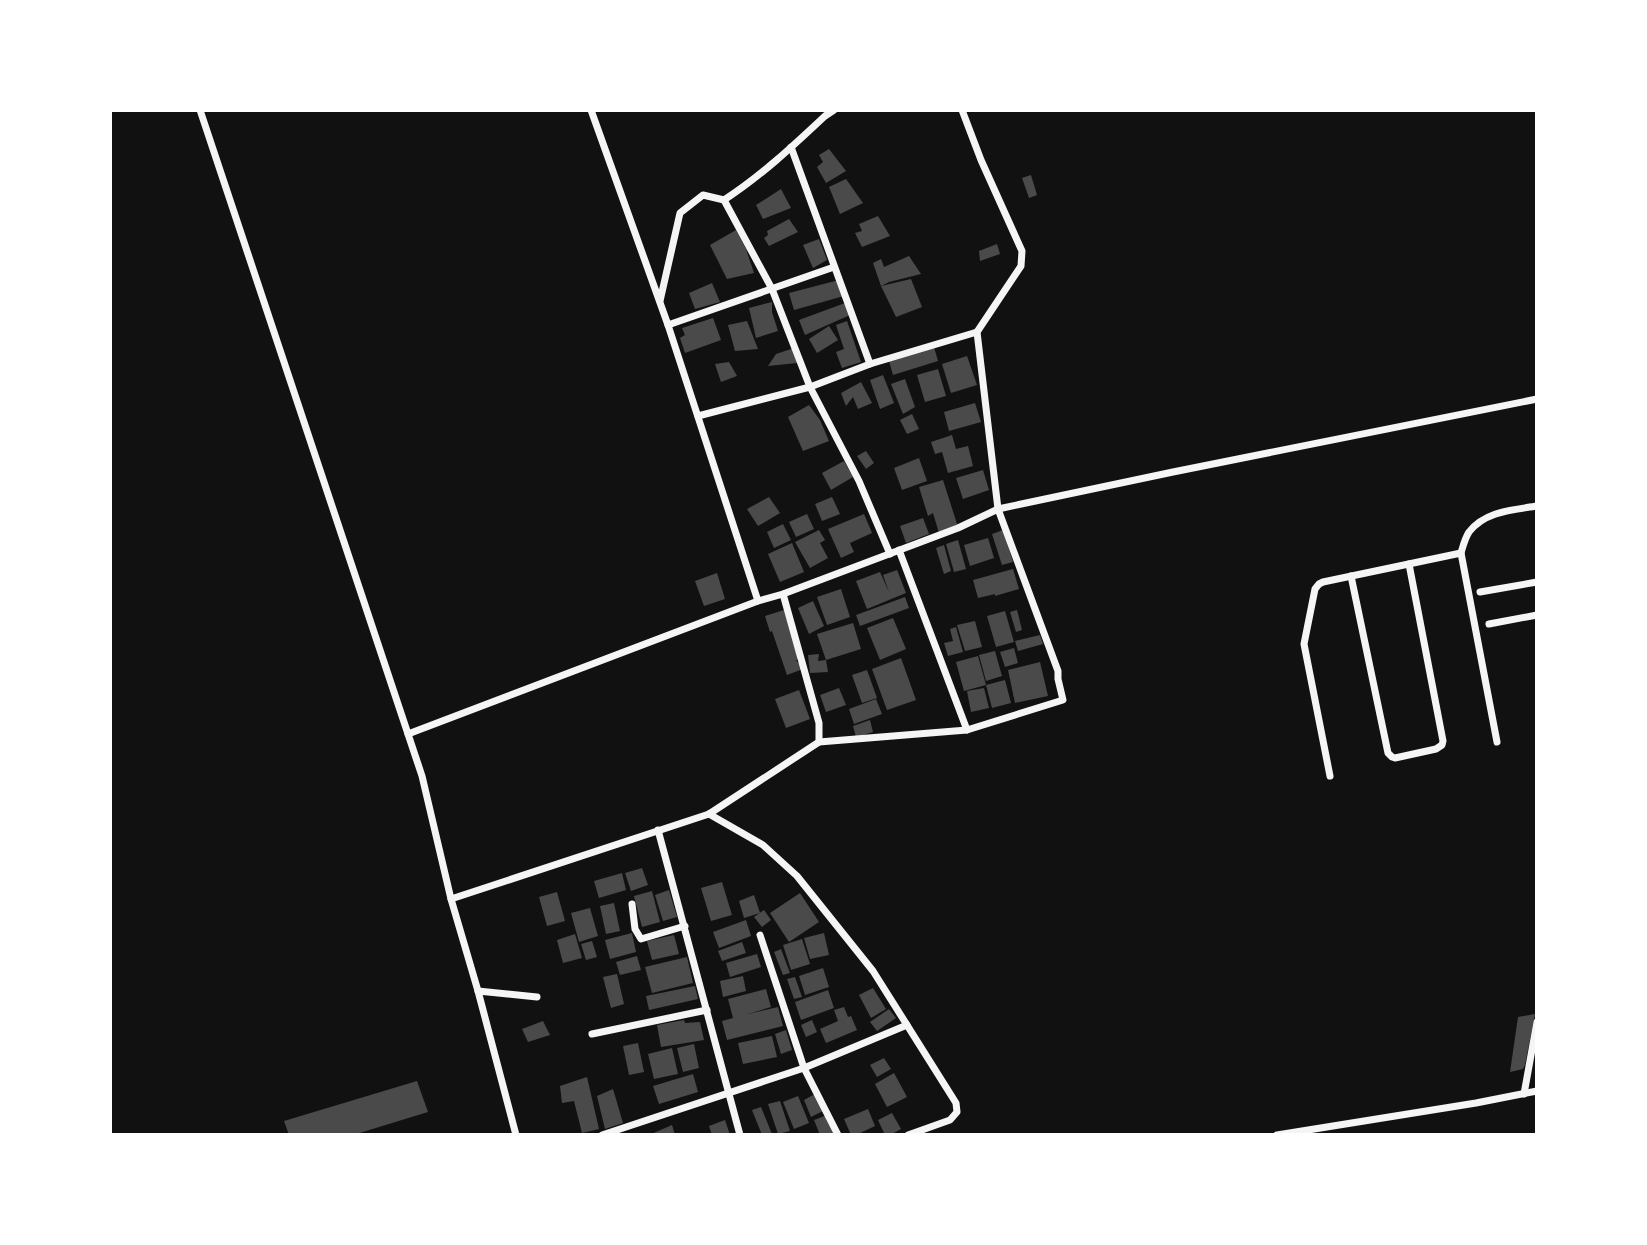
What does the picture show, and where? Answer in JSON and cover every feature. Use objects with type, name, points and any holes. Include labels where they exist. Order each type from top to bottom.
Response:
[{"type":"street","points":[[200,110],[422,776],[451,899],[516,1135]]},
{"type":"street","points":[[591,110],[668,325],[758,601]]},
{"type":"street","points":[[660,303],[680,213],[703,195],[724,200],[743,188],[834,110]]},
{"type":"street","points":[[698,416],[810,387],[870,364],[977,332],[1021,266],[1022,251],[962,110]]},
{"type":"street","points":[[791,148],[870,364]]},
{"type":"street","points":[[724,200],[772,289],[810,387],[859,481],[890,554]]},
{"type":"street","points":[[668,325],[834,267]]},
{"type":"street","points":[[451,899],[709,814],[820,742],[967,730],[1063,700],[1058,671],[998,509],[977,332]]},
{"type":"street","points":[[408,734],[758,601],[890,554],[958,528],[998,509],[1537,399]]},
{"type":"street","points":[[1497,742],[1461,553],[1468,534],[1480,520],[1537,506]]},
{"type":"street","points":[[899,550],[967,730]]},
{"type":"street","points":[[1329,776],[1304,644],[1315,589],[1324,582],[1461,553]]},
{"type":"street","points":[[1351,576],[1388,753],[1395,758],[1436,749],[1443,741],[1409,564]]},
{"type":"street","points":[[1480,593],[1537,582]]},
{"type":"street","points":[[783,594],[819,723],[820,742]]},
{"type":"street","points":[[1489,624],[1537,615]]},
{"type":"street","points":[[709,814],[763,845],[797,876],[873,971],[956,1103],[956,1114],[950,1120],[908,1135]]},
{"type":"street","points":[[658,830],[740,1135]]},
{"type":"street","points":[[632,904],[635,929],[641,939],[685,926]]},
{"type":"street","points":[[760,935],[804,1068],[838,1135]]},
{"type":"street","points":[[478,991],[537,998]]},
{"type":"street","points":[[592,1034],[707,1010]]},
{"type":"street","points":[[1524,1094],[1537,1022]]},
{"type":"street","points":[[603,1135],[624,1131],[727,1092],[804,1068],[907,1025]]},
{"type":"street","points":[[1277,1135],[1537,1091]]},
{"type":"building","points":[[829,149],[846,171],[826,183],[817,167],[823,162],[819,155]]},
{"type":"building","points":[[1031,175],[1037,195],[1029,198],[1022,178]]},
{"type":"building","points":[[846,179],[863,203],[840,214],[829,187]]},
{"type":"building","points":[[781,189],[791,208],[763,219],[756,205]]},
{"type":"building","points":[[878,216],[890,236],[862,247],[855,233],[862,231],[859,224]]},
{"type":"building","points":[[789,219],[798,232],[769,246],[764,238],[768,235],[767,231]]},
{"type":"building","points":[[736,230],[754,273],[727,279],[710,245]]},
{"type":"building","points":[[819,239],[827,260],[813,268],[803,245]]},
{"type":"building","points":[[997,244],[1000,254],[980,261],[979,251]]},
{"type":"building","points":[[909,256],[921,274],[881,286],[873,263],[881,259],[884,267]]},
{"type":"building","points":[[911,279],[922,307],[896,317],[881,286]]},
{"type":"building","points":[[839,280],[844,296],[794,310],[789,293]]},
{"type":"building","points":[[712,283],[720,302],[695,309],[689,293]]},
{"type":"building","points":[[772,302],[778,331],[756,338],[749,308]]},
{"type":"building","points":[[845,303],[850,315],[805,335],[799,320]]},
{"type":"building","points":[[713,318],[721,340],[685,353],[680,338],[685,335],[682,328]]},
{"type":"building","points":[[747,321],[758,349],[735,351],[728,325]]},
{"type":"building","points":[[847,321],[861,362],[842,368],[836,352],[844,349],[836,325]]},
{"type":"building","points":[[829,326],[838,340],[817,353],[809,339]]},
{"type":"building","points":[[934,347],[938,361],[893,375],[889,361]]},
{"type":"building","points":[[794,348],[797,363],[768,366],[776,354]]},
{"type":"building","points":[[967,356],[977,385],[951,393],[942,364]]},
{"type":"building","points":[[729,362],[737,376],[721,382],[715,364]]},
{"type":"building","points":[[938,369],[946,396],[925,402],[917,375]]},
{"type":"building","points":[[883,375],[894,403],[880,409],[870,380]]},
{"type":"building","points":[[905,379],[915,407],[903,414],[891,384]]},
{"type":"building","points":[[861,382],[872,403],[858,409],[853,397],[846,406],[841,393]]},
{"type":"building","points":[[975,403],[981,422],[949,431],[944,412]]},
{"type":"building","points":[[809,405],[820,420],[829,441],[803,451],[788,417]]},
{"type":"building","points":[[912,414],[919,429],[907,434],[900,420]]},
{"type":"building","points":[[952,435],[956,449],[968,446],[973,466],[948,473],[942,452],[935,454],[931,442]]},
{"type":"building","points":[[866,451],[874,463],[866,469],[857,456]]},
{"type":"building","points":[[919,458],[927,481],[902,490],[894,468]]},
{"type":"building","points":[[844,461],[853,477],[831,490],[822,473]]},
{"type":"building","points":[[983,470],[989,490],[963,499],[956,478]]},
{"type":"building","points":[[943,480],[958,527],[939,533],[933,513],[928,516],[919,487]]},
{"type":"building","points":[[769,497],[780,513],[758,526],[747,509]]},
{"type":"building","points":[[832,497],[840,514],[822,521],[815,504]]},
{"type":"building","points":[[807,514],[814,529],[796,537],[789,522]]},
{"type":"building","points":[[864,514],[872,533],[850,543],[854,552],[841,558],[828,529]]},
{"type":"building","points":[[923,518],[929,534],[906,543],[900,526]]},
{"type":"building","points":[[783,524],[791,540],[774,548],[767,532]]},
{"type":"building","points":[[819,530],[825,540],[820,543],[828,558],[810,568],[795,542]]},
{"type":"building","points":[[1003,530],[1013,562],[1002,565],[992,534]]},
{"type":"building","points":[[988,538],[994,558],[970,566],[964,545]]},
{"type":"building","points":[[958,540],[966,569],[954,572],[946,544]]},
{"type":"building","points":[[792,543],[804,572],[780,582],[768,554]]},
{"type":"building","points":[[944,545],[951,571],[944,574],[936,548]]},
{"type":"building","points":[[1013,569],[1019,589],[978,598],[973,580]]},
{"type":"building","points":[[897,570],[906,593],[867,609],[856,581],[880,572],[889,592],[883,575]]},
{"type":"building","points":[[717,573],[725,599],[704,606],[695,581]]},
{"type":"building","points":[[841,589],[850,617],[827,625],[817,597]]},
{"type":"building","points":[[905,597],[909,608],[860,626],[856,615]]},
{"type":"building","points":[[813,601],[824,626],[809,634],[798,608]]},
{"type":"building","points":[[784,610],[800,658],[796,660],[803,669],[787,675],[765,616]]},
{"type":"building","points":[[1017,610],[1022,630],[1016,632],[1010,612]]},
{"type":"building","points":[[1005,611],[1014,642],[996,647],[987,616]]},
{"type":"building","points":[[893,618],[906,649],[880,660],[867,628]]},
{"type":"building","points":[[975,621],[982,647],[965,651],[957,625]]},
{"type":"building","points":[[853,623],[861,649],[826,660],[817,634]]},
{"type":"building","points":[[956,627],[963,652],[948,656],[944,643],[953,641],[950,629]]},
{"type":"building","points":[[1040,635],[1043,644],[1018,651],[1015,641]]},
{"type":"building","points":[[1014,648],[1018,663],[1005,667],[1000,652]]},
{"type":"building","points":[[995,651],[1002,676],[986,681],[979,655]]},
{"type":"building","points":[[819,654],[818,661],[826,660],[828,672],[810,673],[808,655]]},
{"type":"building","points":[[978,656],[986,685],[964,691],[956,662]]},
{"type":"building","points":[[901,658],[916,700],[887,710],[872,669]]},
{"type":"building","points":[[1040,662],[1048,696],[1015,703],[1008,670]]},
{"type":"building","points":[[867,670],[877,698],[862,703],[852,675]]},
{"type":"building","points":[[1005,680],[1011,703],[992,708],[986,685]]},
{"type":"building","points":[[839,688],[846,705],[826,712],[820,695]]},
{"type":"building","points":[[984,688],[989,708],[971,712],[967,691]]},
{"type":"building","points":[[799,690],[810,719],[786,728],[775,699]]},
{"type":"building","points":[[876,699],[882,714],[854,724],[849,709]]},
{"type":"building","points":[[870,720],[873,732],[856,737],[853,726]]},
{"type":"building","points":[[642,868],[648,885],[631,891],[625,873]]},
{"type":"building","points":[[622,873],[626,890],[599,898],[594,881]]},
{"type":"building","points":[[722,882],[732,915],[711,921],[701,888]]},
{"type":"building","points":[[669,890],[677,917],[663,921],[655,895]]},
{"type":"building","points":[[652,891],[660,922],[642,927],[634,896]]},
{"type":"building","points":[[557,892],[565,921],[547,926],[539,897]]},
{"type":"building","points":[[800,893],[819,922],[789,942],[770,913]]},
{"type":"building","points":[[754,895],[760,913],[744,918],[739,901]]},
{"type":"building","points":[[614,903],[620,931],[606,934],[600,906]]},
{"type":"building","points":[[590,908],[598,936],[579,942],[571,913]]},
{"type":"building","points":[[764,910],[771,920],[762,927],[754,917]]},
{"type":"building","points":[[746,920],[751,936],[719,948],[713,932]]},
{"type":"building","points":[[632,933],[636,952],[610,959],[605,940]]},
{"type":"building","points":[[824,933],[829,955],[810,959],[804,938]]},
{"type":"building","points":[[575,934],[582,958],[563,963],[557,940]]},
{"type":"building","points":[[674,935],[679,954],[652,960],[647,941]]},
{"type":"building","points":[[802,939],[810,964],[791,970],[783,945]]},
{"type":"building","points":[[592,941],[597,957],[586,960],[581,944]]},
{"type":"building","points":[[742,942],[746,953],[722,961],[718,951]]},
{"type":"building","points":[[781,949],[790,973],[783,975],[774,952]]},
{"type":"building","points":[[757,954],[761,967],[730,977],[726,963]]},
{"type":"building","points":[[637,956],[641,970],[620,975],[616,962]]},
{"type":"building","points":[[687,957],[693,983],[652,993],[645,967]]},
{"type":"building","points":[[823,968],[829,987],[805,995],[799,976]]},
{"type":"building","points":[[617,974],[624,1004],[611,1008],[603,977]]},
{"type":"building","points":[[743,976],[746,991],[723,997],[720,981]]},
{"type":"building","points":[[795,977],[802,997],[794,999],[787,979]]},
{"type":"building","points":[[695,986],[698,999],[649,1010],[646,996]]},
{"type":"building","points":[[873,988],[886,1009],[871,1018],[859,995]]},
{"type":"building","points":[[766,989],[771,1007],[748,1014],[778,1007],[783,1026],[727,1040],[722,1021],[733,1018],[728,999]]},
{"type":"building","points":[[828,990],[834,1008],[801,1020],[795,1002]]},
{"type":"building","points":[[844,1007],[857,1030],[826,1043],[820,1029],[838,1021],[834,1010]]},
{"type":"building","points":[[889,1009],[896,1018],[877,1031],[870,1022]]},
{"type":"building","points":[[1535,1014],[1525,1065],[1523,1069],[1510,1072],[1518,1017]]},
{"type":"building","points":[[684,1020],[685,1023],[700,1022],[704,1040],[661,1047],[657,1025]]},
{"type":"building","points":[[812,1020],[817,1032],[806,1037],[801,1025]]},
{"type":"building","points":[[543,1021],[550,1035],[528,1042],[522,1029]]},
{"type":"building","points":[[786,1030],[792,1050],[781,1054],[775,1034]]},
{"type":"building","points":[[772,1036],[777,1057],[743,1064],[738,1043]]},
{"type":"building","points":[[638,1043],[644,1072],[629,1075],[623,1046]]},
{"type":"building","points":[[694,1044],[699,1068],[683,1072],[677,1048]]},
{"type":"building","points":[[672,1048],[678,1074],[654,1079],[648,1054]]},
{"type":"building","points":[[884,1058],[891,1069],[877,1077],[870,1065]]},
{"type":"building","points":[[894,1073],[907,1097],[887,1107],[875,1084]]},
{"type":"building","points":[[693,1074],[698,1092],[659,1104],[653,1086]]},
{"type":"building","points":[[587,1077],[599,1129],[582,1133],[574,1101],[562,1103],[560,1086]]},
{"type":"building","points":[[417,1081],[428,1112],[353,1135],[289,1135],[284,1121]]},
{"type":"building","points":[[613,1089],[623,1123],[605,1129],[597,1096]]},
{"type":"building","points":[[815,1094],[823,1111],[811,1117],[804,1100]]},
{"type":"building","points":[[798,1096],[809,1123],[794,1129],[783,1102]]},
{"type":"building","points":[[780,1101],[790,1131],[778,1134],[768,1104]]},
{"type":"building","points":[[761,1107],[772,1134],[770,1135],[762,1135],[752,1110]]},
{"type":"building","points":[[868,1109],[875,1126],[851,1135],[844,1119]]},
{"type":"building","points":[[892,1113],[901,1129],[885,1135],[878,1120]]},
{"type":"building","points":[[827,1115],[835,1135],[820,1135],[814,1120]]},
{"type":"building","points":[[725,1120],[730,1135],[712,1135],[709,1126]]},
{"type":"building","points":[[672,1125],[675,1135],[649,1135]]}]
